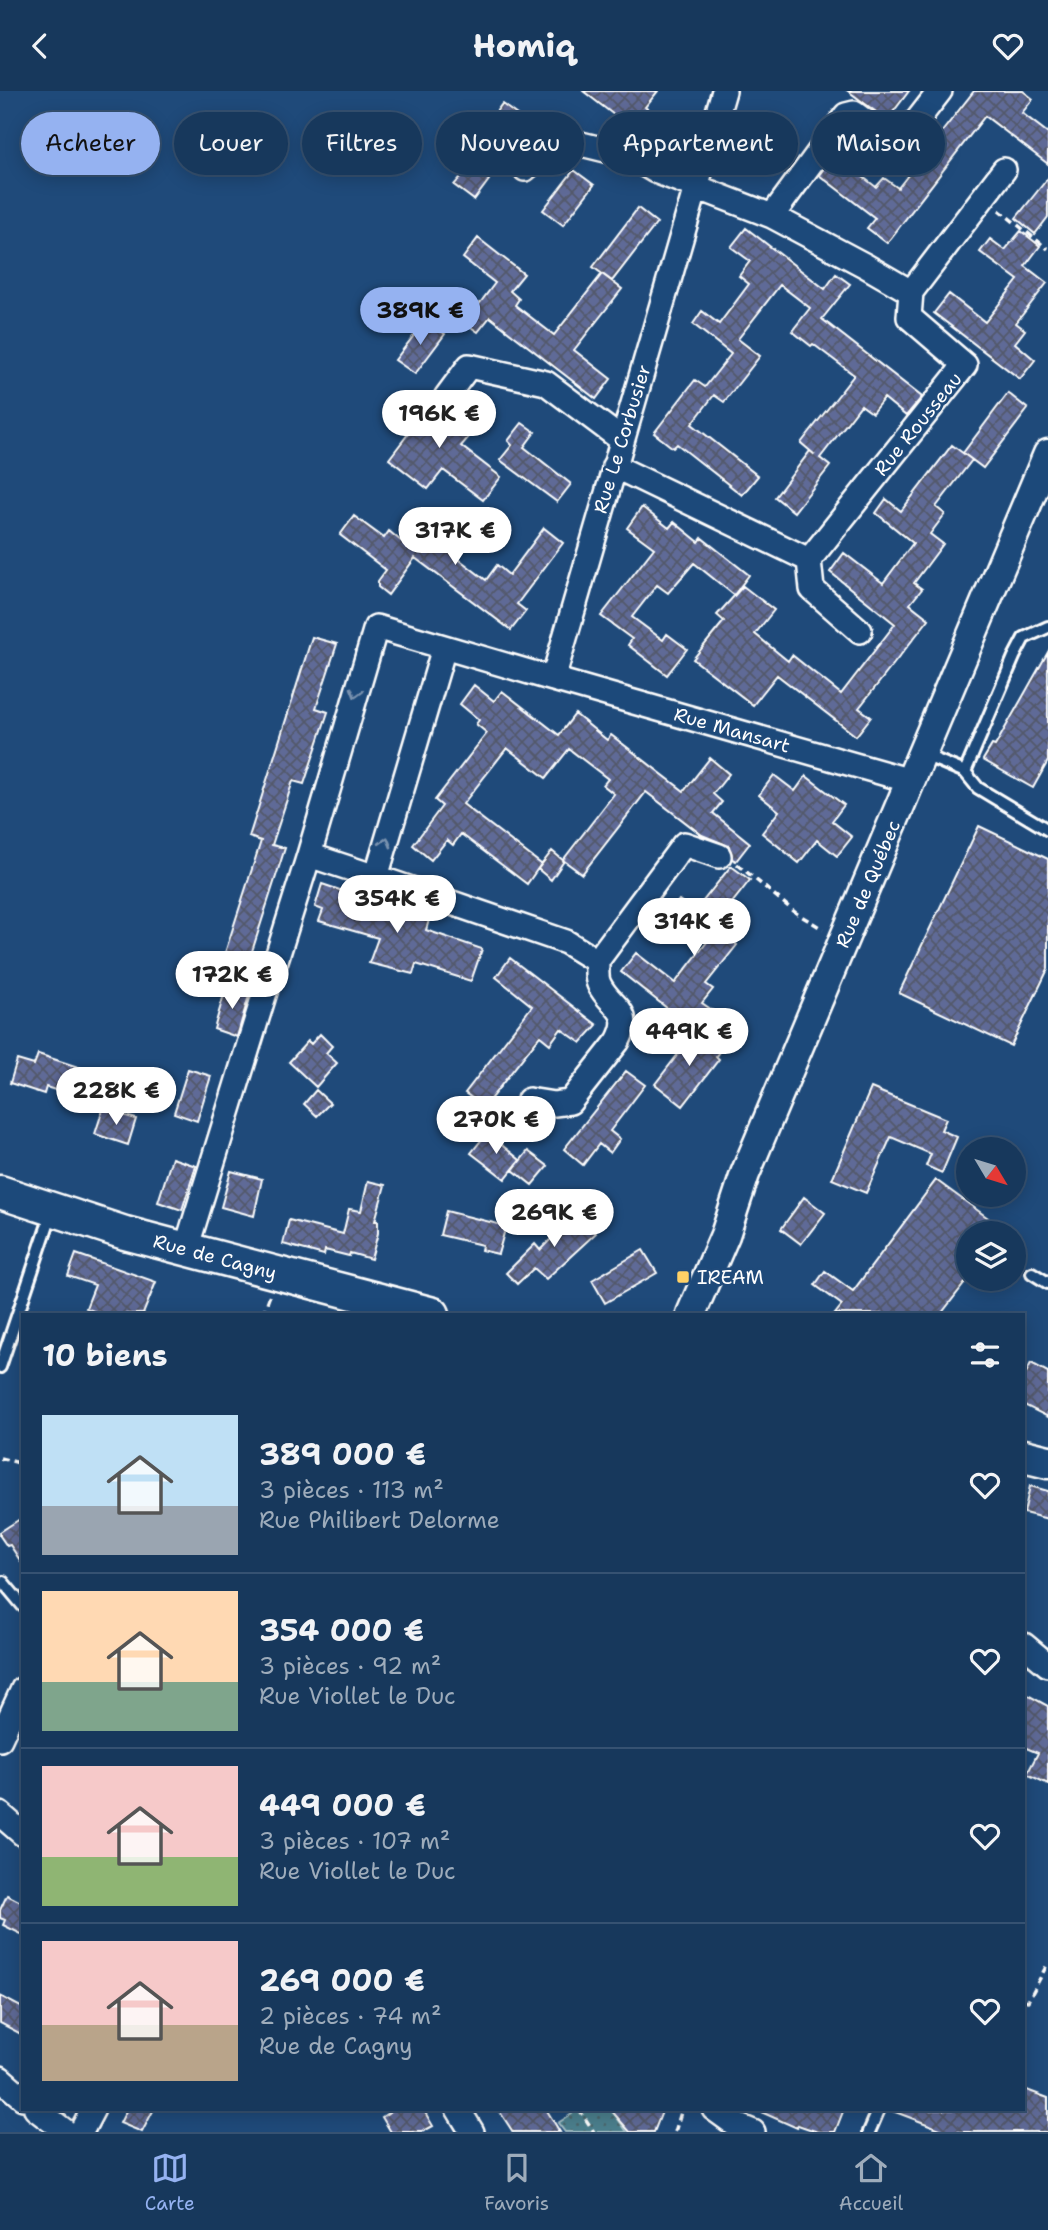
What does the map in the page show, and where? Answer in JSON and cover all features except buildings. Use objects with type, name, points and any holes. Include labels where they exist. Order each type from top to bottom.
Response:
[{"type":"main road","name":"Rue de Cagny","points":[[0,1192],[125,1233],[429,1313]]},
{"type":"main road","points":[[1025,1456],[1048,1462]]},
{"type":"street","name":"Rue Le Corbusier","points":[[552,679],[724,91]]},
{"type":"street","points":[[772,216],[846,115],[854,113],[892,141],[902,140],[940,91]]},
{"type":"street","points":[[584,145],[630,156],[655,171],[772,216],[911,292],[1004,170]]},
{"type":"street","name":"Rue Rousseau","points":[[809,560],[965,365],[909,317],[911,292]]},
{"type":"street","points":[[446,397],[469,366],[546,383],[622,440]]},
{"type":"street","name":"Rue de Québec","points":[[691,1313],[725,1235],[746,1174],[1048,454]]},
{"type":"street","points":[[614,466],[809,560],[812,589],[860,631]]},
{"type":"street","points":[[186,1249],[309,855],[376,627],[552,679]]},
{"type":"street","points":[[376,877],[444,648]]},
{"type":"street","name":"Rue Mansart","points":[[552,679],[911,781]]},
{"type":"street","points":[[529,1100],[554,1104],[569,1102],[618,1041],[624,1029],[625,1017],[598,982],[597,961],[684,844],[719,856]]},
{"type":"street","points":[[309,855],[566,942],[597,961]]},
{"type":"street","points":[[1025,1646],[1048,1665]]},
{"type":"street","points":[[0,1739],[21,1693]]},
{"type":"street","points":[[0,1814],[21,1832]]},
{"type":"street","points":[[0,2078],[21,2096]]},
{"type":"street","points":[[39,2111],[66,2132]]},
{"type":"street","points":[[81,2132],[92,2111]]},
{"type":"street","points":[[459,2111],[472,2132]]},
{"type":"street","points":[[717,2111],[736,2125],[753,2132]]},
{"type":"lane","points":[[965,772],[1024,638],[1048,627]]},
{"type":"lane","points":[[922,754],[965,772],[978,788],[1048,830]]},
{"type":"lane","points":[[0,1367],[53,1210]]},
{"type":"lane","points":[[1032,1273],[1048,1283]]},
{"type":"lane","points":[[3,1581],[21,1604]]},
{"type":"lane","points":[[869,2132],[878,2111]]},
{"type":"path","points":[[984,198],[1048,249]]},
{"type":"path","points":[[719,856],[736,862],[796,913],[825,930],[847,933]]},
{"type":"path","points":[[0,1458],[21,1463]]},
{"type":"path","points":[[1025,2000],[1028,2001],[1048,1963]]},
{"type":"path","points":[[580,2111],[594,2132]]},
{"type":"path","points":[[675,2132],[681,2111]]},
{"type":"green space","points":[[570,2111],[612,2111],[627,2132],[565,2132],[558,2123],[572,2114]]},
{"type":"place","name":"IREAM","points":[[683,1277]]}]
